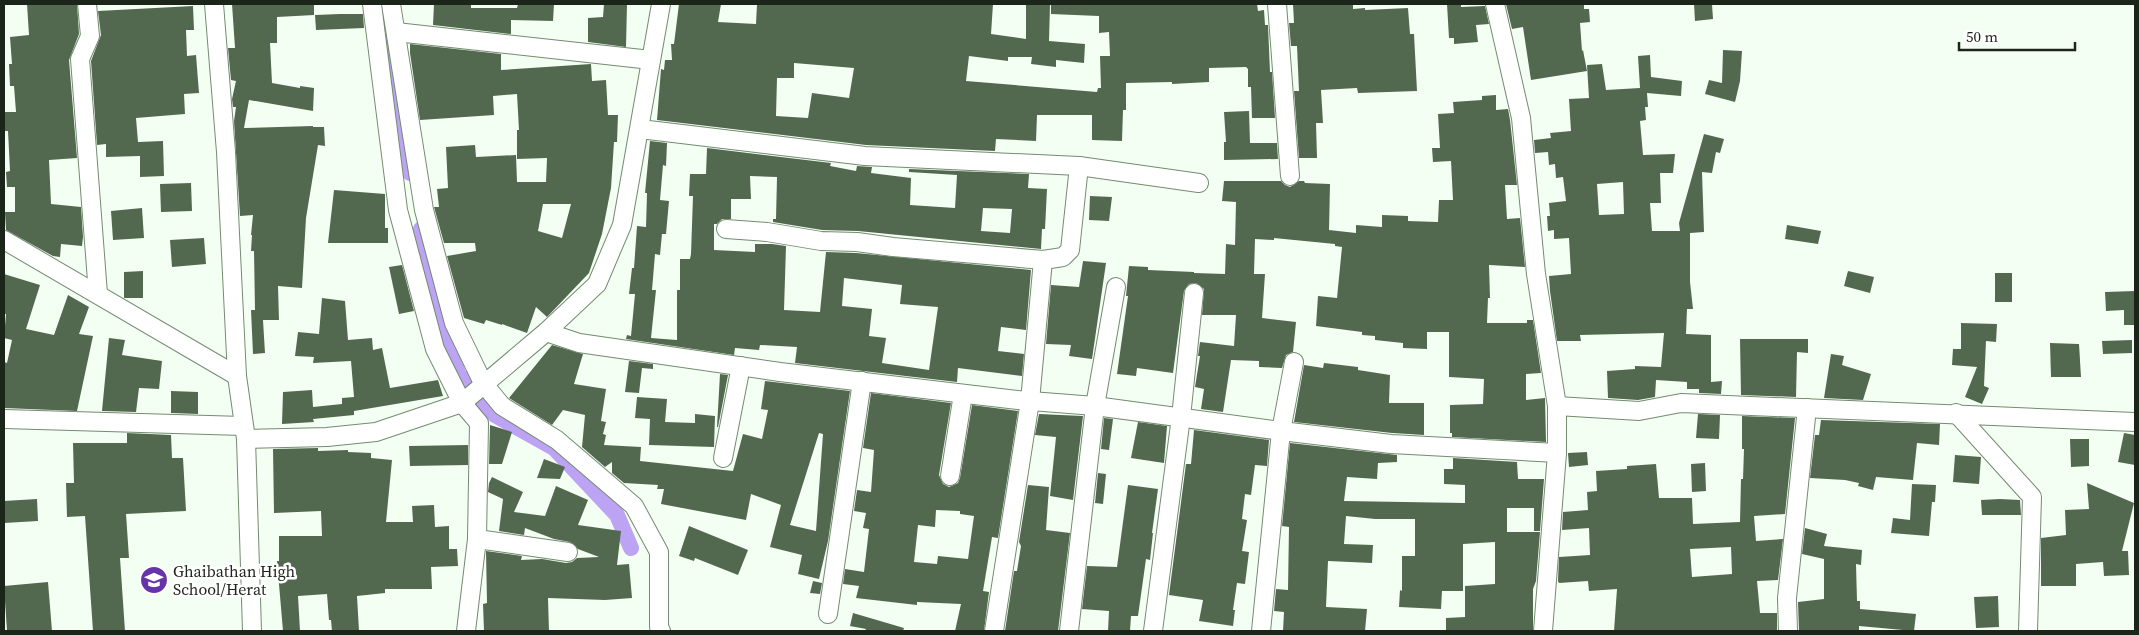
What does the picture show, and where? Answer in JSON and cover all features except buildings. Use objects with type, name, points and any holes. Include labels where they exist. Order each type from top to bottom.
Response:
[{"type":"street","points":[[87,4],[90,36],[80,59],[98,294]]},
{"type":"street","points":[[214,4],[226,152],[237,376],[244,433],[252,631]]},
{"type":"street","points":[[372,4],[398,210],[435,349],[462,403],[479,424],[476,540],[466,631]]},
{"type":"street","points":[[391,4],[424,210],[454,322],[483,383],[502,406],[557,440],[634,506],[659,552],[659,627],[661,631]]},
{"type":"street","points":[[4,419],[327,437],[376,432],[462,403],[483,383],[546,332],[597,284],[622,225],[661,4]]},
{"type":"street","points":[[1277,4],[1290,176]]},
{"type":"street","points":[[1495,4],[1521,118],[1536,274],[1557,406],[1557,453],[1543,631]]},
{"type":"street","points":[[396,32],[651,60]]},
{"type":"street","points":[[640,129],[865,156],[1079,166],[1199,183]]},
{"type":"street","points":[[726,229],[767,232],[821,241],[857,242],[893,247],[1043,260],[1063,257],[1070,250],[1079,166]]},
{"type":"street","points":[[4,240],[237,376]]},
{"type":"street","points":[[994,631],[1030,401],[1043,260]]},
{"type":"street","points":[[1069,631],[1095,406],[1116,287]]},
{"type":"street","points":[[1153,631],[1182,416],[1194,293]]},
{"type":"street","points":[[546,332],[579,343],[740,366],[963,394],[1182,416],[1281,431],[1391,444],[1557,453]]},
{"type":"street","points":[[1260,631],[1281,431],[1294,362]]},
{"type":"street","points":[[723,458],[740,366]]},
{"type":"street","points":[[828,614],[862,381]]},
{"type":"street","points":[[950,476],[963,394]]},
{"type":"street","points":[[1557,406],[1639,411],[1680,402],[2135,422]]},
{"type":"street","points":[[1788,631],[1787,598],[1807,408]]},
{"type":"street","points":[[1956,414],[2032,498],[2028,631]]},
{"type":"street","points":[[476,540],[568,552]]},
{"type":"waterway","points":[[381,4],[410,173]]},
{"type":"waterway","points":[[421,229],[432,281],[458,374],[495,415],[554,448],[617,515],[631,548]]},
{"type":"place","name":"Ghaibathan High School/Herat","points":[[154,580]]}]
